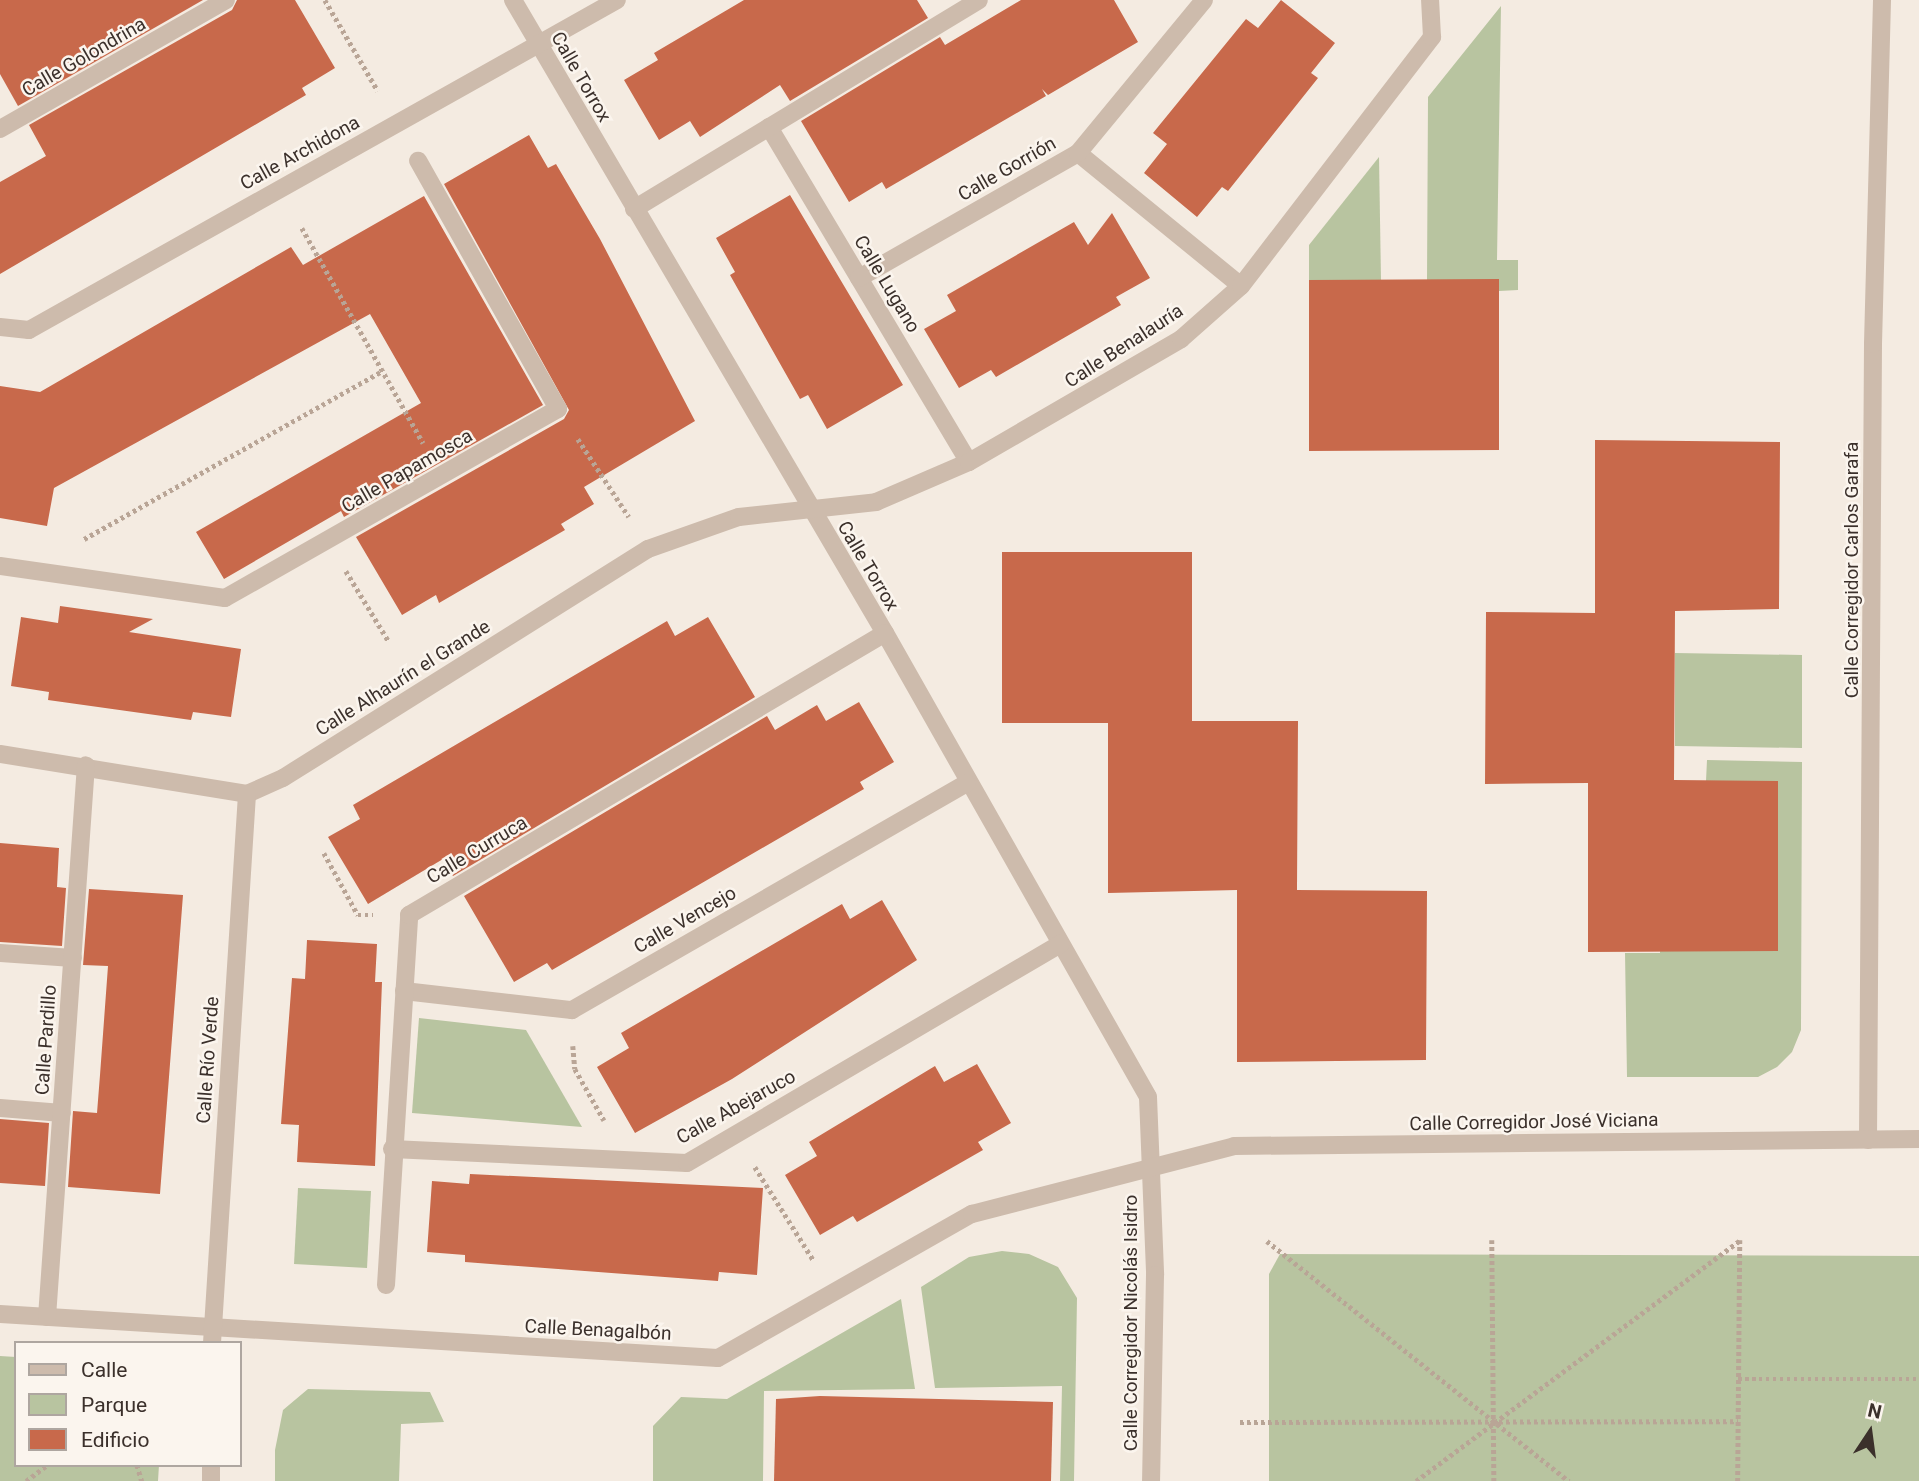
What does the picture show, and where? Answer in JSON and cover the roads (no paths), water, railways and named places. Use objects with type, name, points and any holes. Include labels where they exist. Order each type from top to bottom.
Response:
[{"type":"street","name":"Calle Golondrina","points":[[0,130],[226,0]]},
{"type":"street","name":"Calle Torrox","points":[[513,0],[809,509],[885,633],[966,783],[1147,1097],[1151,1165]]},
{"type":"street","name":"Calle Archidona","points":[[0,327],[29,330],[617,0]]},
{"type":"street","points":[[634,209],[979,0]]},
{"type":"street","name":"Calle Gorrión","points":[[859,278],[1078,153],[1203,0]]},
{"type":"street","name":"Calle Benalauría","points":[[809,509],[876,502],[969,463],[1181,339],[1241,286],[1432,37],[1430,0]]},
{"type":"street","name":"Calle Corregidor Carlos Garafa","points":[[1868,1139],[1873,358],[1882,0]]},
{"type":"street","name":"Calle Lugano","points":[[769,127],[969,463]]},
{"type":"street","points":[[1078,153],[1241,286]]},
{"type":"street","name":"Calle Papamosca","points":[[0,566],[225,598],[558,409],[418,161]]},
{"type":"street","name":"Calle Alhaurín el Grande","points":[[247,794],[283,778],[648,549],[739,516],[809,509]]},
{"type":"street","name":"Calle Curruca","points":[[404,991],[409,915],[885,633]]},
{"type":"street","points":[[0,754],[86,765],[247,794]]},
{"type":"street","name":"Calle Pardillo","points":[[47,1317],[86,765]]},
{"type":"street","name":"Calle Vencejo","points":[[404,991],[572,1010],[966,783]]},
{"type":"street","name":"Calle Río Verde","points":[[212,1336],[247,794]]},
{"type":"street","name":"Calle Abejaruco","points":[[392,1149],[687,1163],[1061,944]]},
{"type":"street","points":[[0,953],[74,958]]},
{"type":"street","points":[[386,1285],[392,1149],[404,991]]},
{"type":"street","points":[[0,1108],[62,1113]]},
{"type":"street","name":"Calle Corregidor José Viciana","points":[[1151,1165],[1234,1146],[1919,1139]]},
{"type":"street","name":"Calle Benagalbón","points":[[0,1314],[212,1336],[718,1357],[972,1214],[1151,1165]]},
{"type":"street","name":"Calle Corregidor Nicolás Isidro","points":[[1151,1165],[1155,1275],[1151,1481]]}]
